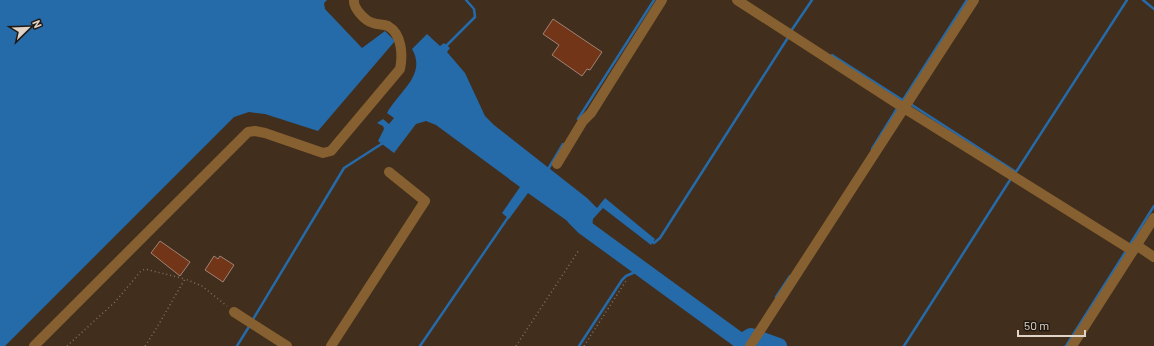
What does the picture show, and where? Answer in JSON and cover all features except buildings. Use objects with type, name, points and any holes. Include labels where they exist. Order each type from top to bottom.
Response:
[{"type":"street","points":[[34,346],[248,132],[255,130],[323,154],[331,151],[400,69],[401,63],[398,37],[390,27],[368,21],[355,8],[354,0]]},
{"type":"street","points":[[557,164],[583,121],[591,113],[662,0]]},
{"type":"street","points":[[737,0],[904,108],[1131,248],[1154,257]]},
{"type":"street","points":[[755,342],[974,0]]},
{"type":"street","points":[[330,346],[425,201],[389,172]]},
{"type":"street","points":[[1072,346],[1131,248],[1154,218]]},
{"type":"street","points":[[234,312],[287,346]]},
{"type":"path","points":[[516,346],[579,250]]},
{"type":"path","points":[[67,346],[115,302],[141,271],[146,270],[202,286],[234,312]]},
{"type":"path","points":[[145,346],[166,315],[168,306],[185,280]]},
{"type":"path","points":[[584,346],[626,281]]},
{"type":"water","points":[[0,0],[327,0],[324,3],[325,9],[362,48],[385,31],[395,41],[318,131],[265,114],[249,112],[234,117],[5,346],[0,346]]},
{"type":"water","points":[[427,34],[440,46],[444,43],[450,48],[447,52],[465,73],[485,116],[494,125],[587,198],[597,208],[605,198],[655,239],[651,245],[603,208],[593,219],[592,228],[587,235],[528,193],[509,219],[502,213],[520,187],[436,125],[426,121],[416,124],[394,153],[378,141],[384,129],[383,126],[377,123],[383,119],[389,124],[394,118],[387,113],[414,75],[416,58],[412,49]]},
{"type":"waterway","points":[[445,47],[475,17],[474,9],[466,0]]},
{"type":"waterway","points":[[578,119],[654,0]]},
{"type":"waterway","points":[[791,31],[812,0]]},
{"type":"waterway","points":[[903,100],[967,0]]},
{"type":"waterway","points":[[1016,172],[1127,0]]},
{"type":"waterway","points":[[1143,0],[1154,9]]},
{"type":"waterway","points":[[651,240],[654,243],[660,238],[789,36]]},
{"type":"waterway","points":[[832,55],[904,101]]},
{"type":"waterway","points":[[912,105],[1016,172]]},
{"type":"waterway","points":[[872,149],[898,107]]},
{"type":"waterway","points":[[252,321],[344,168],[383,143]]},
{"type":"waterway","points":[[547,171],[563,144]]},
{"type":"waterway","points":[[904,346],[1010,180]]},
{"type":"waterway","points":[[1129,246],[1154,206]]},
{"type":"waterway","points":[[420,346],[509,216]]},
{"type":"waterway","points":[[574,217],[584,227],[739,340],[744,340],[751,336],[779,346]]},
{"type":"waterway","points":[[1066,346],[1126,251]]},
{"type":"waterway","points":[[579,346],[622,280],[626,276],[642,269]]},
{"type":"waterway","points":[[776,297],[790,276]]},
{"type":"waterway","points":[[237,346],[250,325]]}]
